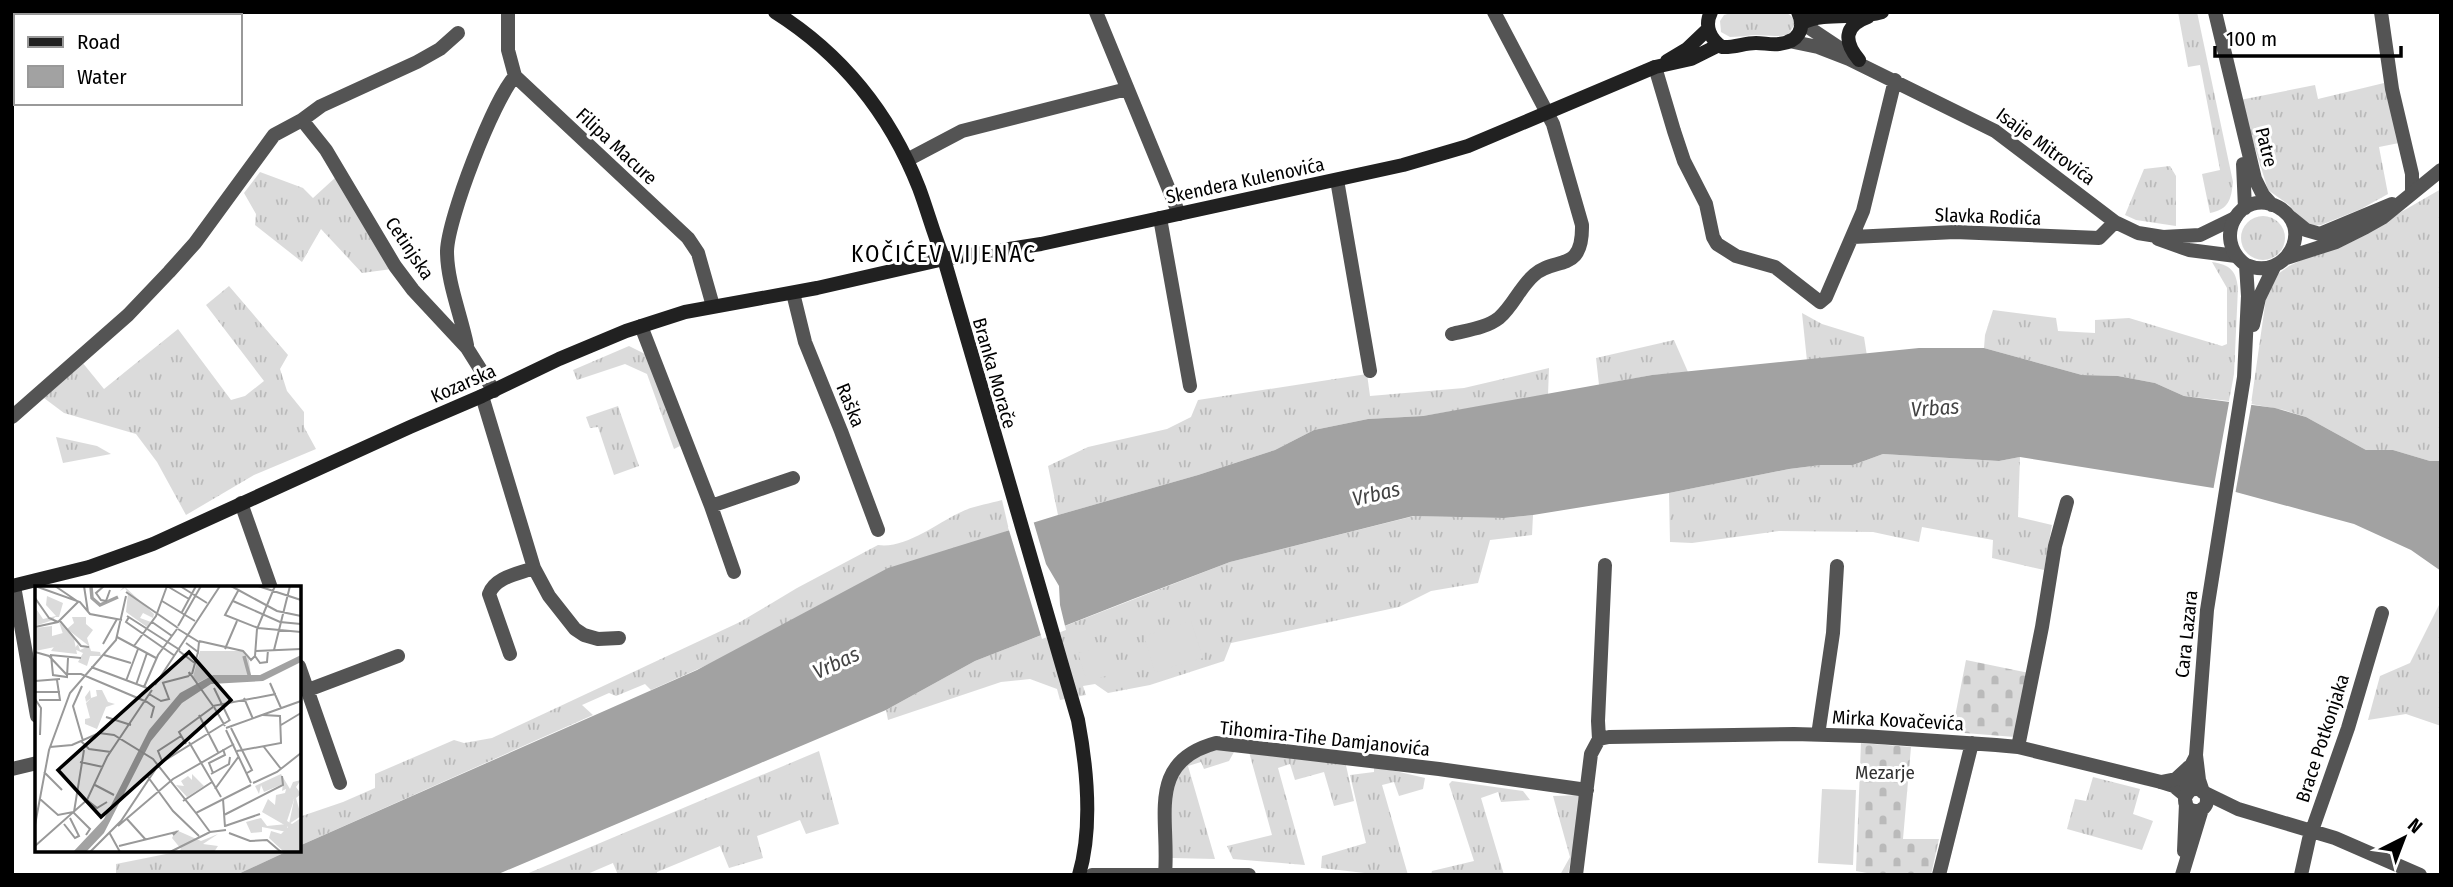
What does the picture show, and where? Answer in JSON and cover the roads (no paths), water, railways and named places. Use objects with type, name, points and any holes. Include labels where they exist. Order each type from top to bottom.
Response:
[{"type":"main road","name":"Branka Morače","points":[[775,12],[825,49],[861,86],[880,111],[907,160],[944,259],[1072,698],[1084,751],[1087,781],[1085,852],[1079,875]]},
{"type":"main road","points":[[1709,17],[1719,46],[1732,48],[1757,43],[1777,45],[1789,41],[1796,37],[1800,18],[1877,14]]},
{"type":"main road","points":[[1859,60],[1849,45],[1850,31],[1855,22],[1877,14]]},
{"type":"main road","name":"Skendera Kulenovića","points":[[944,259],[1041,244],[1424,160],[1468,146],[1657,66],[1687,49],[1709,17]]},
{"type":"main road","name":"Skendera Kulenovića","points":[[1657,66],[1692,59],[1719,46]]},
{"type":"main road","name":"Kozarska","points":[[13,586],[89,567],[139,550],[559,359],[641,326],[685,312],[793,293],[944,259]]},
{"type":"street","points":[[467,348],[447,251],[454,213],[486,130],[504,90],[515,76],[508,50],[508,12]]},
{"type":"street","points":[[1452,334],[1485,326],[1500,317],[1535,274],[1566,263],[1575,255],[1579,246],[1582,225],[1554,127],[1494,12]]},
{"type":"street","name":"Patre","points":[[2215,12],[2255,179],[2272,205],[2286,213],[2295,236],[2293,248],[2280,263],[2259,298],[2244,377]]},
{"type":"street","points":[[2381,12],[2392,89],[2412,174],[2407,196]]},
{"type":"street","points":[[1098,13],[1179,214]]},
{"type":"street","name":"Isaije Mitrovića","points":[[1800,18],[1888,77]]},
{"type":"street","points":[[12,417],[147,296],[195,243],[268,142],[282,129],[302,120],[321,106],[440,49],[458,33]]},
{"type":"street","name":"Isaije Mitrovića","points":[[1789,41],[1818,47],[1888,77],[1995,131],[2115,222],[2189,250],[2241,260]]},
{"type":"street","points":[[1657,66],[1684,161],[1706,204],[1717,244],[1736,256],[1775,267],[1818,302],[1826,297],[1863,211],[1888,77]]},
{"type":"street","name":"Filipa Macure","points":[[515,76],[688,238],[698,253],[713,306]]},
{"type":"street","points":[[907,160],[962,131],[1127,89]]},
{"type":"street","name":"Patre","points":[[2234,93],[2246,181],[2240,213],[2230,228],[2230,240],[2241,260],[2246,361]]},
{"type":"street","name":"Cetinjska","points":[[302,120],[326,150],[395,266],[413,290],[467,348],[488,393],[534,568],[549,596],[575,629],[598,639],[619,638]]},
{"type":"street","points":[[2241,260],[2261,269],[2336,242],[2382,218],[2441,170]]},
{"type":"street","points":[[1337,180],[1370,371]]},
{"type":"street","points":[[2286,213],[2306,230],[2320,234],[2407,196]]},
{"type":"street","points":[[2240,213],[2256,204],[2272,205]]},
{"type":"street","name":"Isaije Mitrovića","points":[[2147,235],[2200,235],[2240,213]]},
{"type":"street","points":[[1160,218],[1190,386]]},
{"type":"street","name":"Slavka Rodića","points":[[1853,237],[1955,232],[2099,238],[2115,222]]},
{"type":"street","name":"Raška","points":[[793,293],[805,342],[878,530]]},
{"type":"street","points":[[641,326],[734,572]]},
{"type":"street","name":"Cara Lazara","points":[[2183,869],[2199,780],[2193,761],[2207,610],[2244,377]]},
{"type":"street","points":[[711,506],[793,478]]},
{"type":"street","points":[[2018,747],[2055,545],[2067,502]]},
{"type":"street","points":[[242,503],[270,586]]},
{"type":"street","points":[[1576,875],[1591,754],[1599,739],[1605,565]]},
{"type":"street","points":[[1818,735],[1833,633],[1838,566]]},
{"type":"street","points":[[510,654],[489,594],[498,581],[534,568]]},
{"type":"street","points":[[13,586],[35,705]]},
{"type":"street","name":"Brace Potkonjaka","points":[[2301,875],[2312,831],[2348,728],[2382,613]]},
{"type":"street","points":[[308,690],[398,656]]},
{"type":"street","points":[[301,671],[340,783]]},
{"type":"street","name":"Mirka Kovačevića","points":[[1599,739],[1818,735],[2018,747],[2174,786],[2195,800],[2235,808],[2312,831],[2420,875]]},
{"type":"street","name":"Tihomira-Tihe Damjanovića","points":[[1165,874],[1167,783],[1182,758],[1200,747],[1216,743],[1438,769],[1587,790]]},
{"type":"street","points":[[1939,875],[1972,743]]},
{"type":"street","points":[[2161,782],[2176,779],[2193,761]]},
{"type":"street","points":[[12,769],[35,763]]},
{"type":"street","points":[[1092,875],[1249,875]]},
{"type":"water","name":"Vrbas","points":[[1919,348],[1984,348],[2082,375],[2118,376],[2155,383],[2184,396],[2275,408],[2306,417],[2366,450],[2393,450],[2430,461],[2441,461],[2441,571],[2411,550],[2354,524],[2232,491],[2020,457],[1999,461],[1883,454],[1853,465],[1789,469],[1669,493],[1533,515],[1504,518],[1413,516],[1230,562],[1133,599],[975,661],[886,710],[496,875],[236,875],[286,852],[301,852],[301,845],[697,670],[888,568],[1198,475],[1275,450],[1314,430],[1368,419],[1423,416],[1652,375]]},
{"type":"district","name":"KOČIĆEV VIJENAC","points":[[944,254]]},
{"type":"park label","name":"Mezarje","points":[[1885,772]]}]
